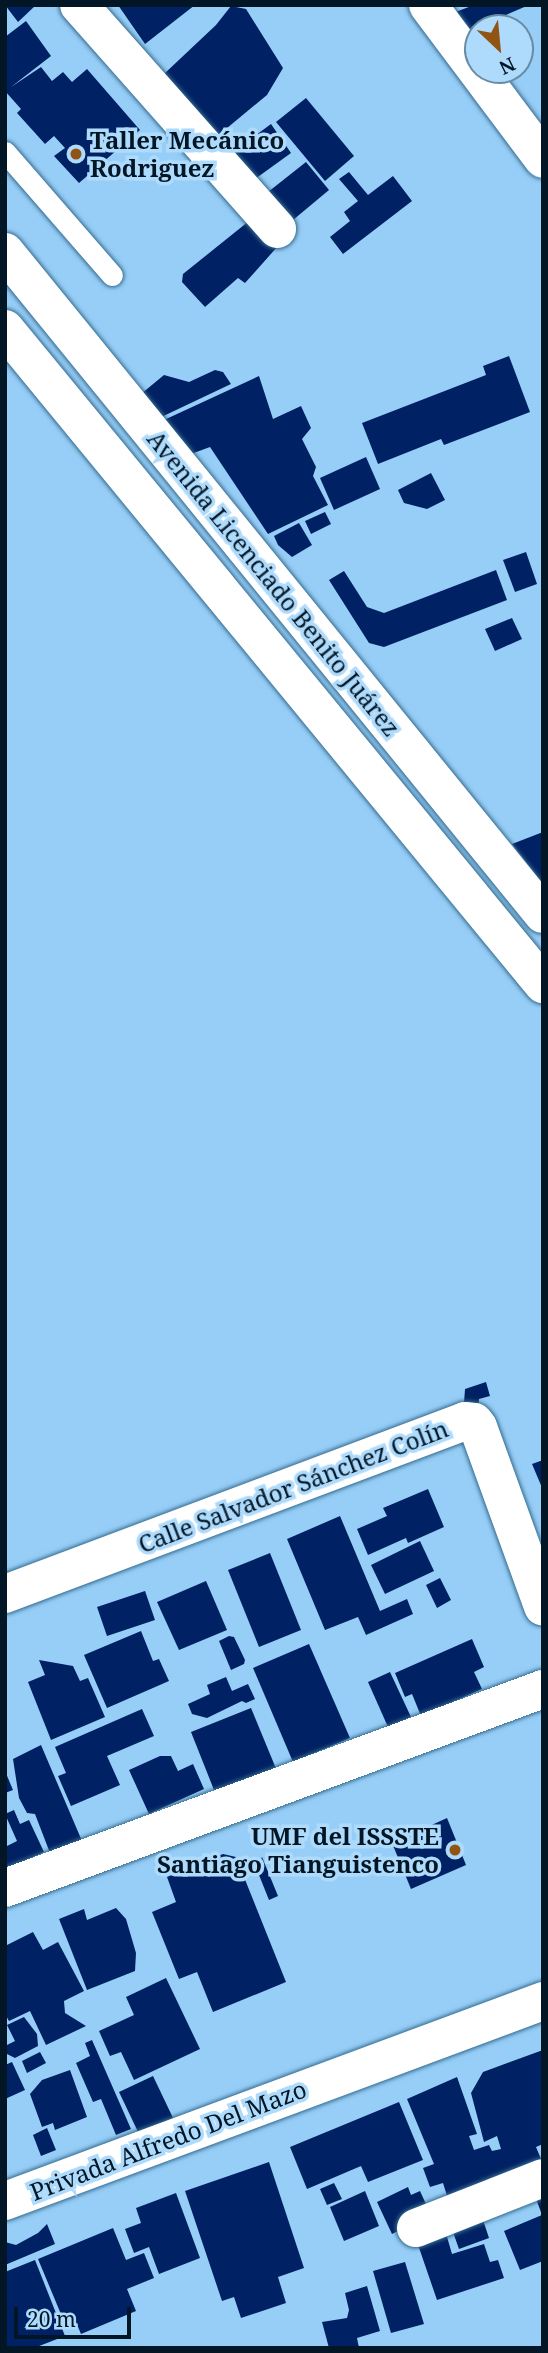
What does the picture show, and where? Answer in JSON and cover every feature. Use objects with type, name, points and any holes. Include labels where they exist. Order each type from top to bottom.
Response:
[{"type":"street","points":[[79,5],[277,229]]},
{"type":"street","points":[[428,5],[543,159]]},
{"type":"street","name":"Avenida Licenciado Benito Juárez","points":[[5,252],[543,914]]},
{"type":"street","name":"Avenida Licenciado Benito Juárez","points":[[5,329],[543,984]]},
{"type":"street","name":"Calle Salvador Sánchez Colín","points":[[5,1594],[465,1421],[474,1422],[478,1427],[543,1607]]},
{"type":"street","points":[[5,1888],[543,1689]]},
{"type":"street","name":"Privada Alfredo Del Mazo","points":[[5,2201],[543,2001]]},
{"type":"street","points":[[416,2228],[543,2178]]},
{"type":"lane","points":[[5,152],[112,275]]},
{"type":"building","points":[[5,5],[36,5],[18,22]]},
{"type":"building","points":[[118,5],[195,5],[145,44]]},
{"type":"building","points":[[474,5],[529,5],[508,14],[464,14],[464,29],[453,13]]},
{"type":"building","points":[[231,6],[246,9],[283,68],[267,95],[215,138],[164,74],[216,25]]},
{"type":"building","points":[[26,21],[51,56],[11,87],[41,67],[52,81],[63,72],[72,82],[87,69],[140,130],[79,183],[54,156],[65,148],[54,136],[45,144],[17,113],[21,109],[5,91],[5,37]]},
{"type":"building","points":[[306,98],[354,156],[325,181],[276,122]]},
{"type":"building","points":[[271,124],[291,153],[251,182],[230,154]]},
{"type":"building","points":[[306,162],[329,190],[287,225],[263,196]]},
{"type":"building","points":[[349,172],[368,195],[393,176],[412,201],[343,254],[330,237],[350,221],[344,212],[358,201],[339,179]]},
{"type":"building","points":[[254,217],[278,246],[245,283],[238,278],[205,307],[182,282],[183,274]]},
{"type":"building","points":[[509,356],[530,412],[444,445],[441,439],[378,464],[362,423],[486,375],[483,366]]},
{"type":"building","points":[[215,370],[223,372],[231,384],[155,420],[141,394],[164,375],[189,382]]},
{"type":"building","points":[[259,376],[273,419],[301,406],[311,428],[302,439],[316,467],[313,476],[328,505],[268,534],[210,447],[191,454],[164,420]]},
{"type":"building","points":[[366,457],[380,489],[334,510],[320,478]]},
{"type":"building","points":[[431,473],[445,500],[427,509],[404,503],[398,490]]},
{"type":"building","points":[[325,512],[331,524],[311,534],[305,521]]},
{"type":"building","points":[[299,523],[312,545],[292,557],[278,545],[274,536]]},
{"type":"building","points":[[526,552],[537,584],[515,592],[503,560]]},
{"type":"building","points":[[496,570],[507,600],[384,647],[369,643],[329,580],[344,571],[367,607],[384,613]]},
{"type":"building","points":[[512,618],[522,639],[495,651],[485,629]]},
{"type":"building","points":[[543,832],[543,884],[512,844]]},
{"type":"building","points":[[486,1382],[490,1396],[479,1399],[478,1417],[463,1417],[465,1389]]},
{"type":"building","points":[[543,1460],[543,1490],[532,1464]]},
{"type":"building","points":[[428,1489],[444,1527],[408,1543],[406,1538],[368,1555],[357,1529],[387,1516],[383,1508]]},
{"type":"building","points":[[340,1516],[380,1611],[407,1599],[413,1614],[366,1635],[358,1617],[325,1630],[287,1539]]},
{"type":"building","points":[[420,1541],[434,1571],[385,1594],[371,1565]]},
{"type":"building","points":[[270,1553],[301,1630],[259,1647],[228,1570]]},
{"type":"building","points":[[440,1578],[451,1600],[437,1608],[426,1585]]},
{"type":"building","points":[[206,1581],[227,1630],[179,1650],[157,1602]]},
{"type":"building","points":[[145,1591],[155,1620],[107,1636],[97,1607]]},
{"type":"building","points":[[141,1631],[153,1661],[159,1659],[169,1681],[107,1708],[84,1655]]},
{"type":"building","points":[[229,1636],[234,1637],[245,1660],[244,1664],[231,1670],[219,1641]]},
{"type":"building","points":[[472,1639],[484,1667],[474,1672],[482,1689],[421,1716],[412,1694],[405,1697],[395,1673]]},
{"type":"building","points":[[309,1644],[350,1738],[293,1762],[253,1668]]},
{"type":"building","points":[[39,1660],[73,1666],[80,1681],[88,1678],[105,1717],[51,1740],[28,1682],[45,1675]]},
{"type":"building","points":[[390,1672],[411,1717],[388,1727],[368,1682]]},
{"type":"building","points":[[226,1677],[232,1691],[248,1684],[255,1699],[246,1703],[242,1701],[207,1718],[192,1714],[188,1704],[210,1694],[207,1685]]},
{"type":"building","points":[[251,1708],[277,1771],[216,1795],[191,1732]]},
{"type":"building","points":[[142,1709],[154,1736],[107,1756],[120,1785],[71,1806],[58,1776],[66,1773],[55,1747]]},
{"type":"building","points":[[41,1745],[82,1841],[50,1853],[35,1814],[27,1813],[19,1798],[13,1759]]},
{"type":"building","points":[[160,1756],[171,1756],[178,1771],[193,1764],[204,1789],[149,1814],[129,1770]]},
{"type":"building","points":[[5,1771],[13,1790],[5,1793]]},
{"type":"building","points":[[14,1810],[20,1824],[29,1820],[44,1852],[5,1870],[5,1847],[17,1841],[5,1814]]},
{"type":"building","points":[[447,1818],[466,1865],[411,1889],[392,1843]]},
{"type":"building","points":[[223,1854],[236,1857],[286,1982],[213,2012],[197,1972],[179,1979],[152,1912],[176,1902],[167,1877]]},
{"type":"building","points":[[262,1857],[278,1896],[269,1900],[257,1870]]},
{"type":"building","points":[[116,1908],[126,1919],[136,1953],[135,1971],[87,1990],[59,1919],[84,1909],[87,1920]]},
{"type":"building","points":[[33,1932],[43,1950],[58,1942],[84,1991],[64,2001],[65,2013],[86,2026],[46,2045],[30,2011],[9,2021],[5,2014],[5,1946]]},
{"type":"building","points":[[166,1978],[200,2049],[134,2080],[121,2052],[110,2056],[99,2031],[134,2015],[126,1997]]},
{"type":"building","points":[[24,2017],[37,2034],[38,2046],[15,2058],[5,2053],[5,2046],[15,2041],[7,2025]]},
{"type":"building","points":[[92,2040],[131,2129],[116,2135],[101,2099],[93,2102],[76,2063],[90,2056],[85,2043]]},
{"type":"building","points":[[543,2050],[543,2144],[536,2147],[543,2164],[449,2202],[443,2183],[430,2187],[423,2168],[434,2164],[407,2099],[457,2077],[477,2134],[469,2136],[474,2150],[489,2145],[492,2151],[501,2149],[497,2136],[484,2142],[471,2093],[483,2072]]},
{"type":"building","points":[[40,2052],[46,2063],[27,2073],[22,2061]]},
{"type":"building","points":[[12,2062],[25,2090],[5,2099],[5,2065]]},
{"type":"building","points":[[70,2070],[87,2117],[55,2130],[53,2123],[42,2127],[30,2094],[42,2080]]},
{"type":"building","points":[[153,2076],[174,2120],[140,2136],[119,2092]]},
{"type":"building","points":[[399,2102],[423,2160],[368,2182],[361,2166],[307,2189],[290,2147]]},
{"type":"building","points":[[47,2128],[56,2150],[41,2156],[33,2135]]},
{"type":"building","points":[[269,2162],[304,2268],[278,2277],[286,2303],[241,2318],[234,2297],[222,2301],[185,2191]]},
{"type":"building","points":[[334,2183],[342,2199],[327,2205],[320,2189]]},
{"type":"building","points":[[408,2187],[411,2195],[420,2191],[431,2215],[392,2234],[377,2202]]},
{"type":"building","points":[[365,2191],[379,2226],[344,2241],[330,2207]]},
{"type":"building","points":[[176,2193],[200,2258],[159,2274],[149,2247],[134,2253],[125,2229],[141,2223],[136,2208]]},
{"type":"building","points":[[543,2193],[543,2261],[520,2270],[504,2231],[542,2215],[535,2196]]},
{"type":"building","points":[[483,2220],[489,2238],[459,2249],[449,2221]]},
{"type":"building","points":[[47,2224],[55,2244],[5,2265],[5,2242],[16,2245],[38,2233]]},
{"type":"building","points":[[113,2228],[126,2260],[144,2253],[154,2278],[127,2289],[136,2311],[81,2334],[73,2315],[63,2319],[38,2259]]},
{"type":"building","points":[[445,2230],[452,2254],[484,2244],[490,2262],[498,2260],[504,2278],[437,2300],[416,2239]]},
{"type":"building","points":[[35,2260],[65,2336],[34,2348],[5,2348],[5,2272]]},
{"type":"building","points":[[405,2262],[424,2324],[391,2333],[373,2271]]},
{"type":"building","points":[[367,2286],[380,2331],[357,2338],[359,2348],[329,2348],[322,2322],[347,2318],[349,2310],[345,2293]]},
{"type":"place","name":"Taller Mecánico Rodriguez","points":[[76,154]]},
{"type":"place","name":"UMF del ISSSTE Santiago Tianguistenco","points":[[455,1850]]}]
